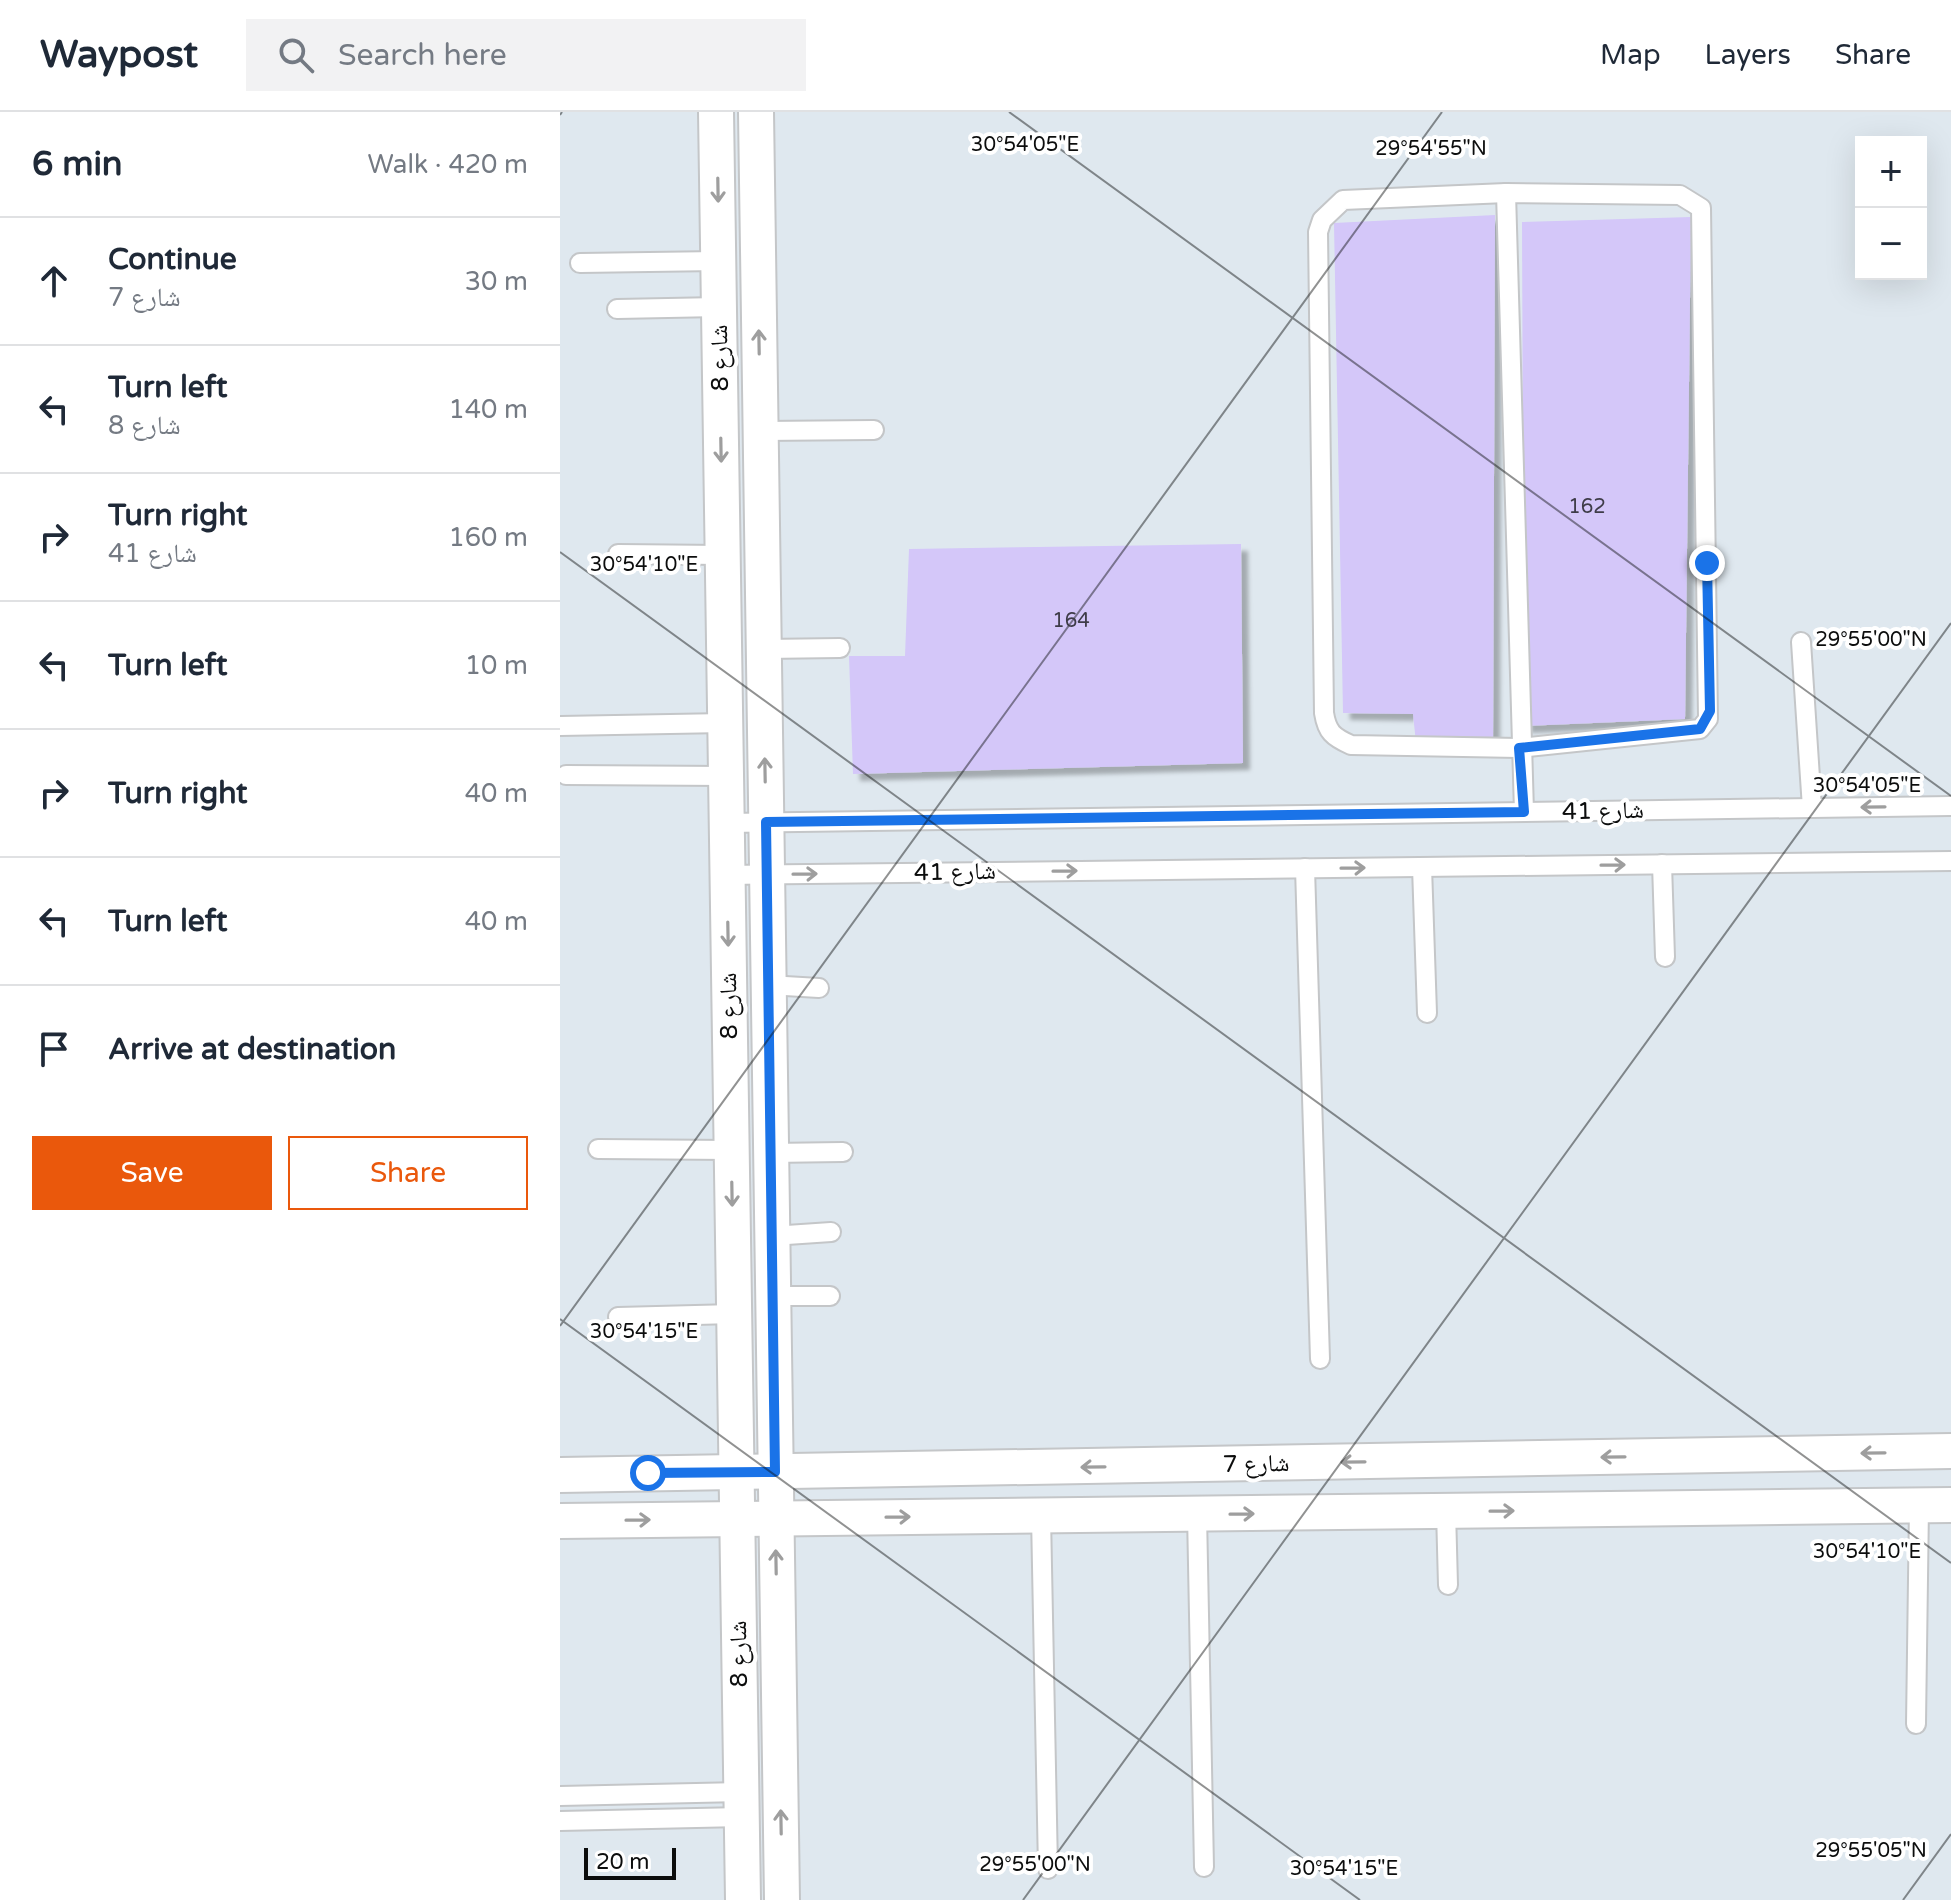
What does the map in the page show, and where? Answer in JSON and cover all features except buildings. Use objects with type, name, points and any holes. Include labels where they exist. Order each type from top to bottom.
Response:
[{"type":"street","name":"شارع 8","points":[[716,112],[743,1900]]},
{"type":"street","name":"شارع 8","points":[[756,112],[782,1900]]},
{"type":"street","name":"شارع 7","points":[[560,1475],[1951,1451]]},
{"type":"street","name":"شارع 7","points":[[560,1521],[1935,1506]]},
{"type":"lane","points":[[1506,193],[1519,748],[1524,812]]},
{"type":"lane","points":[[1506,193],[1680,195],[1701,208],[1703,222],[1708,719],[1700,729],[1519,748],[1351,745],[1334,738],[1326,728],[1318,232],[1322,220],[1343,200],[1506,193]]},
{"type":"lane","points":[[580,263],[718,261]]},
{"type":"lane","points":[[617,309],[719,307]]},
{"type":"lane","points":[[760,431],[874,430]]},
{"type":"lane","points":[[618,554],[723,555]]},
{"type":"lane","points":[[1801,642],[1812,808]]},
{"type":"lane","points":[[764,649],[840,648]]},
{"type":"lane","points":[[560,726],[725,723]]},
{"type":"lane","points":[[566,775],[726,776]]},
{"type":"lane","name":"شارع 41","points":[[726,823],[1951,806]]},
{"type":"lane","name":"شارع 41","points":[[727,875],[1951,861]]},
{"type":"lane","points":[[1662,864],[1665,957]]},
{"type":"lane","points":[[1422,867],[1427,1013]]},
{"type":"lane","points":[[1305,868],[1320,1359]]},
{"type":"lane","points":[[768,985],[819,988]]},
{"type":"lane","points":[[598,1149],[732,1150]]},
{"type":"lane","points":[[770,1153],[843,1152]]},
{"type":"lane","points":[[772,1236],[831,1232]]},
{"type":"lane","points":[[772,1296],[830,1296]]},
{"type":"lane","points":[[618,1317],[734,1314]]},
{"type":"lane","points":[[1916,1724],[1935,1506]]},
{"type":"lane","points":[[1446,1511],[1448,1585]]},
{"type":"lane","points":[[1197,1514],[1204,1867]]},
{"type":"lane","points":[[1041,1516],[1048,1869]]},
{"type":"lane","points":[[560,1796],[742,1805]]},
{"type":"lane","points":[[560,1821],[742,1805]]},
{"type":"shaded area","points":[[560,112],[1951,112],[1951,1900],[560,1900]]},
{"type":"route","points":[[648,1473],[775,1472],[766,822],[1524,812],[1519,748],[1700,729],[1705,725],[1710,711],[1707,563]]}]
